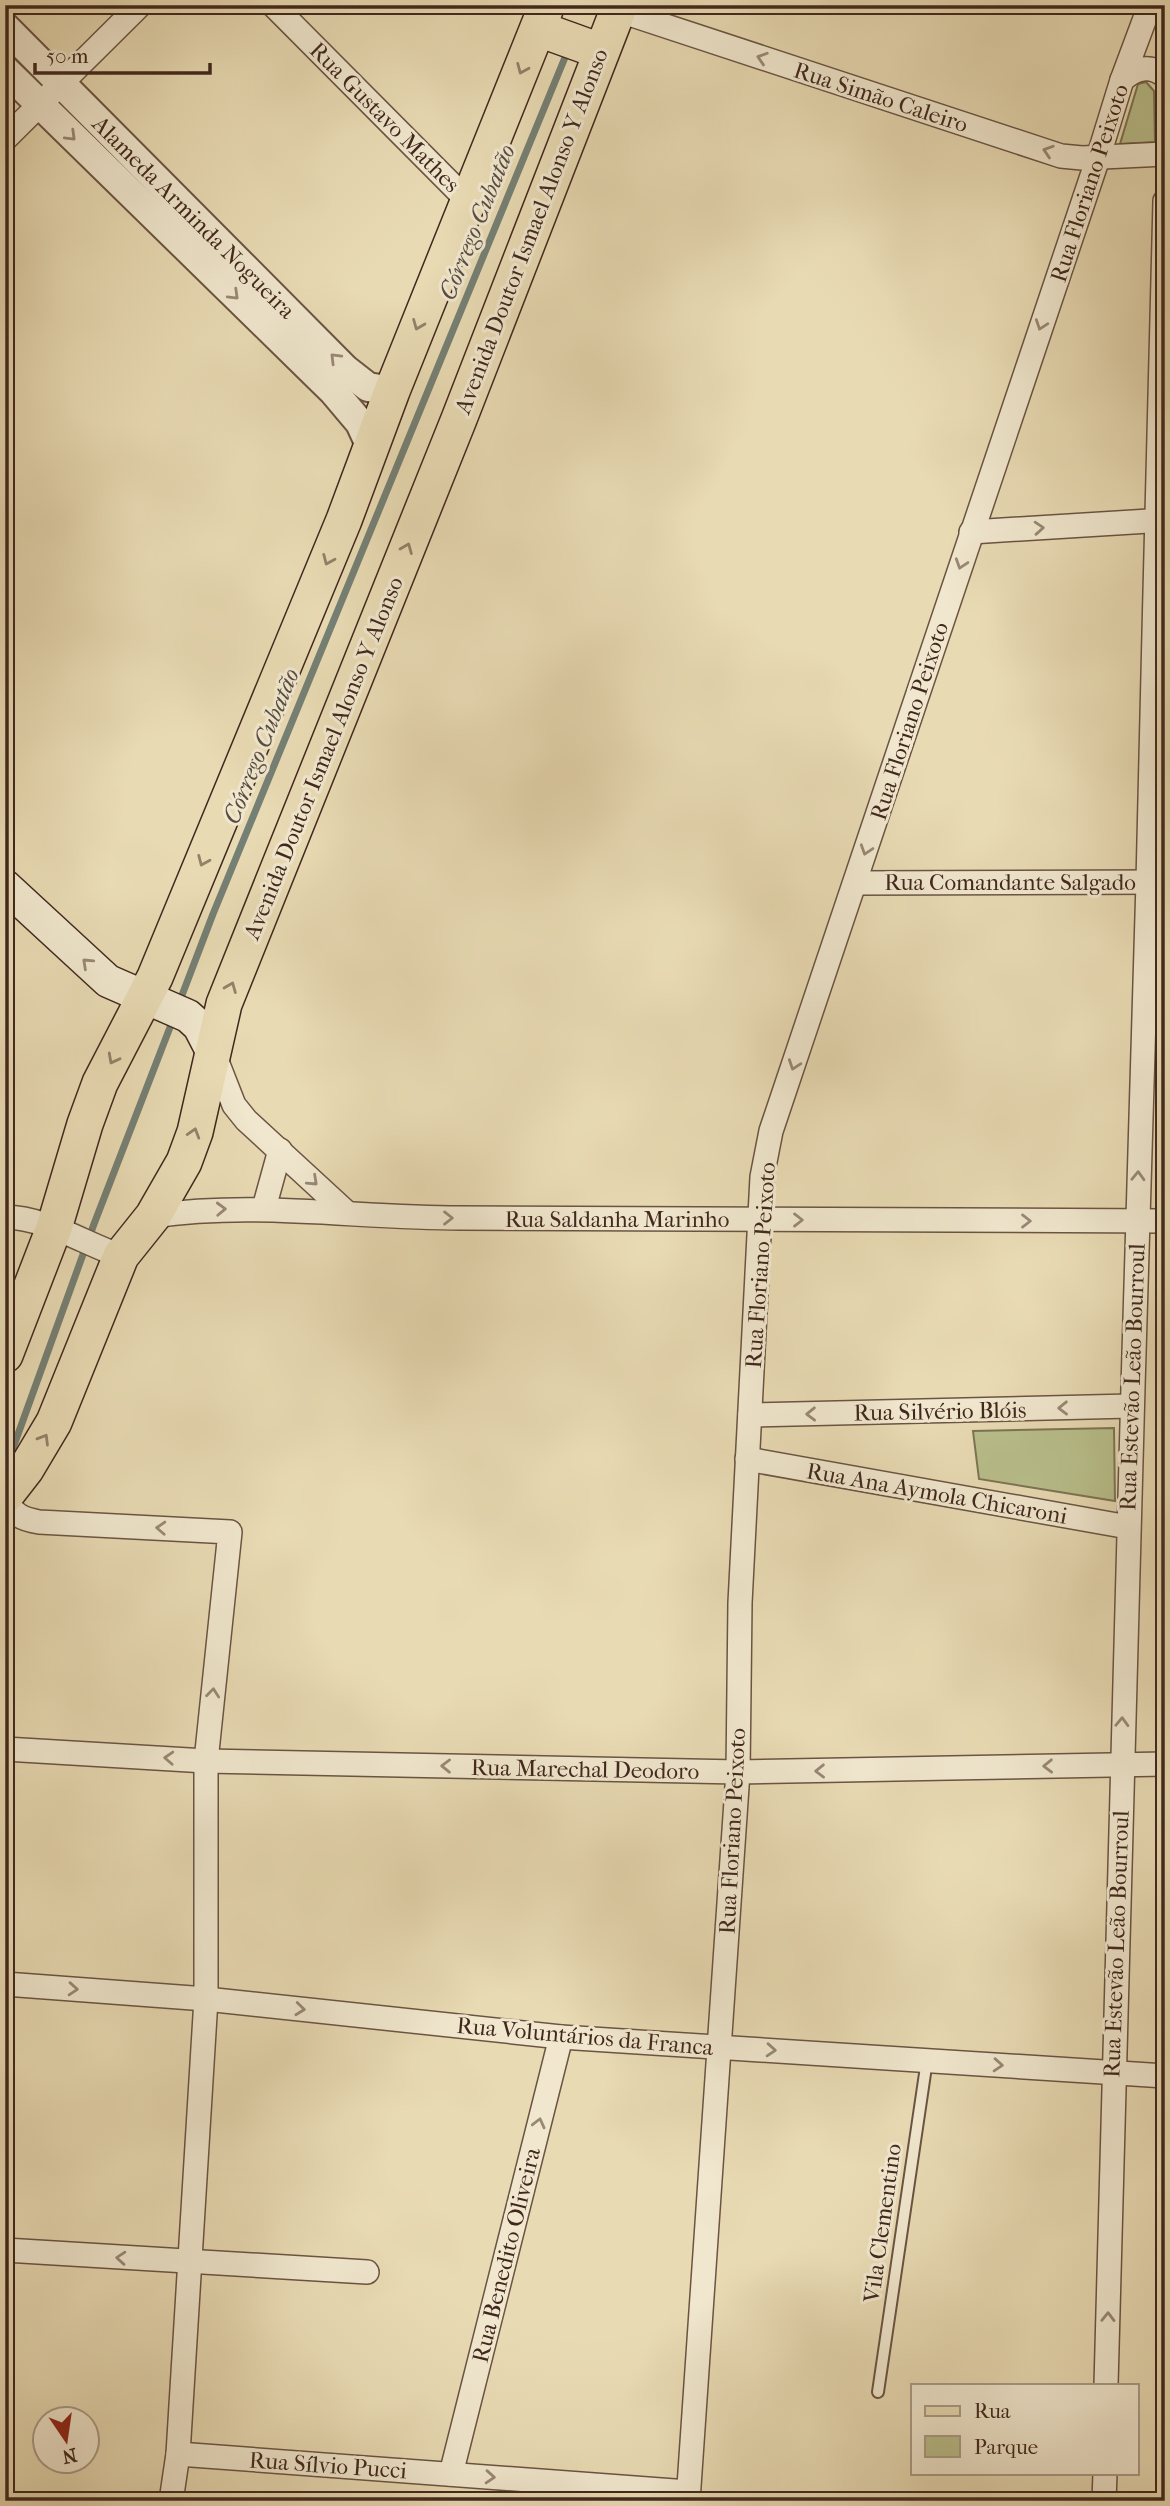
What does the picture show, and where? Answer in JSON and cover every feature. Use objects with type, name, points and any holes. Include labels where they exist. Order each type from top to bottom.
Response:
[{"type":"main road","name":"Avenida Doutor Ismael Alonso Y Alonso","points":[[5,1497],[26,1469],[54,1422],[114,1253],[153,1216],[184,1162],[194,1132],[206,1039],[224,1004],[459,419],[600,51],[613,7]]},
{"type":"main road","points":[[5,1355],[62,1232],[85,1124],[96,1093],[153,1001],[344,520],[467,200],[543,17],[600,51]]},
{"type":"main road","points":[[5,886],[108,981],[188,1016],[206,1039]]},
{"type":"street","points":[[5,139],[140,5]]},
{"type":"street","name":"Rua Gustavo Mathes","points":[[273,5],[467,200]]},
{"type":"street","name":"Rua Floriano Peixoto","points":[[688,2496],[738,1772],[740,1603],[762,1177],[771,1131],[1122,80],[1150,5]]},
{"type":"street","name":"Rua Simão Caleiro","points":[[613,7],[1061,156],[1098,158],[1165,154]]},
{"type":"street","name":"Alameda Arminda Nogueira","points":[[5,27],[345,369],[368,387],[392,391]]},
{"type":"street","points":[[1122,80],[1130,72],[1141,69],[1152,69],[1165,76]]},
{"type":"street","name":"Alameda Arminda Nogueira","points":[[5,71],[351,410],[360,422],[371,447]]},
{"type":"street","name":"Rua Estevão Leão Bourroul","points":[[1107,2384],[1136,1221],[1156,882],[1165,201]]},
{"type":"street","points":[[971,532],[1160,520]]},
{"type":"street","name":"Rua Comandante Salgado","points":[[855,883],[1156,882]]},
{"type":"street","points":[[206,1039],[234,1105],[246,1120],[346,1212]]},
{"type":"street","points":[[264,1208],[280,1150]]},
{"type":"street","name":"Rua Saldanha Marinho","points":[[153,1216],[192,1210],[264,1208],[428,1218],[1165,1222]]},
{"type":"street","points":[[5,1217],[24,1218],[114,1253]]},
{"type":"street","name":"Rua Silvério Blóis","points":[[750,1415],[1131,1406]]},
{"type":"street","name":"Rua Ana Aymola Chicaroni","points":[[747,1459],[1128,1527]]},
{"type":"street","points":[[5,1497],[15,1515],[39,1522],[229,1532],[206,1760],[206,1999],[178,2454],[171,2501]]},
{"type":"street","name":"Rua Marechal Deodoro","points":[[5,1749],[206,1760],[738,1772],[1165,1764]]},
{"type":"street","name":"Rua Voluntários da Franca","points":[[5,1984],[206,1999],[561,2036],[1165,2076]]},
{"type":"street","name":"Rua Benedito Oliveira","points":[[451,2474],[561,2036]]},
{"type":"street","points":[[5,2250],[367,2272]]},
{"type":"street","name":"Rua Sílvio Pucci","points":[[178,2454],[451,2474],[688,2496]]},
{"type":"street","points":[[1104,2501],[1105,2474]]},
{"type":"lane","name":"Vila Clementino","points":[[878,2392],[927,2060]]},
{"type":"green space","points":[[1146,82],[1154,91],[1155,142],[1120,144],[1138,84]]},
{"type":"green space","points":[[1114,1428],[1115,1501],[979,1479],[973,1431]]},
{"type":"waterway","name":"Córrego Cubatão","points":[[179,1003],[213,914],[566,55]]},
{"type":"waterway","name":"Córrego Cubatão","points":[[5,1457],[13,1448],[94,1224],[174,1017]]}]
